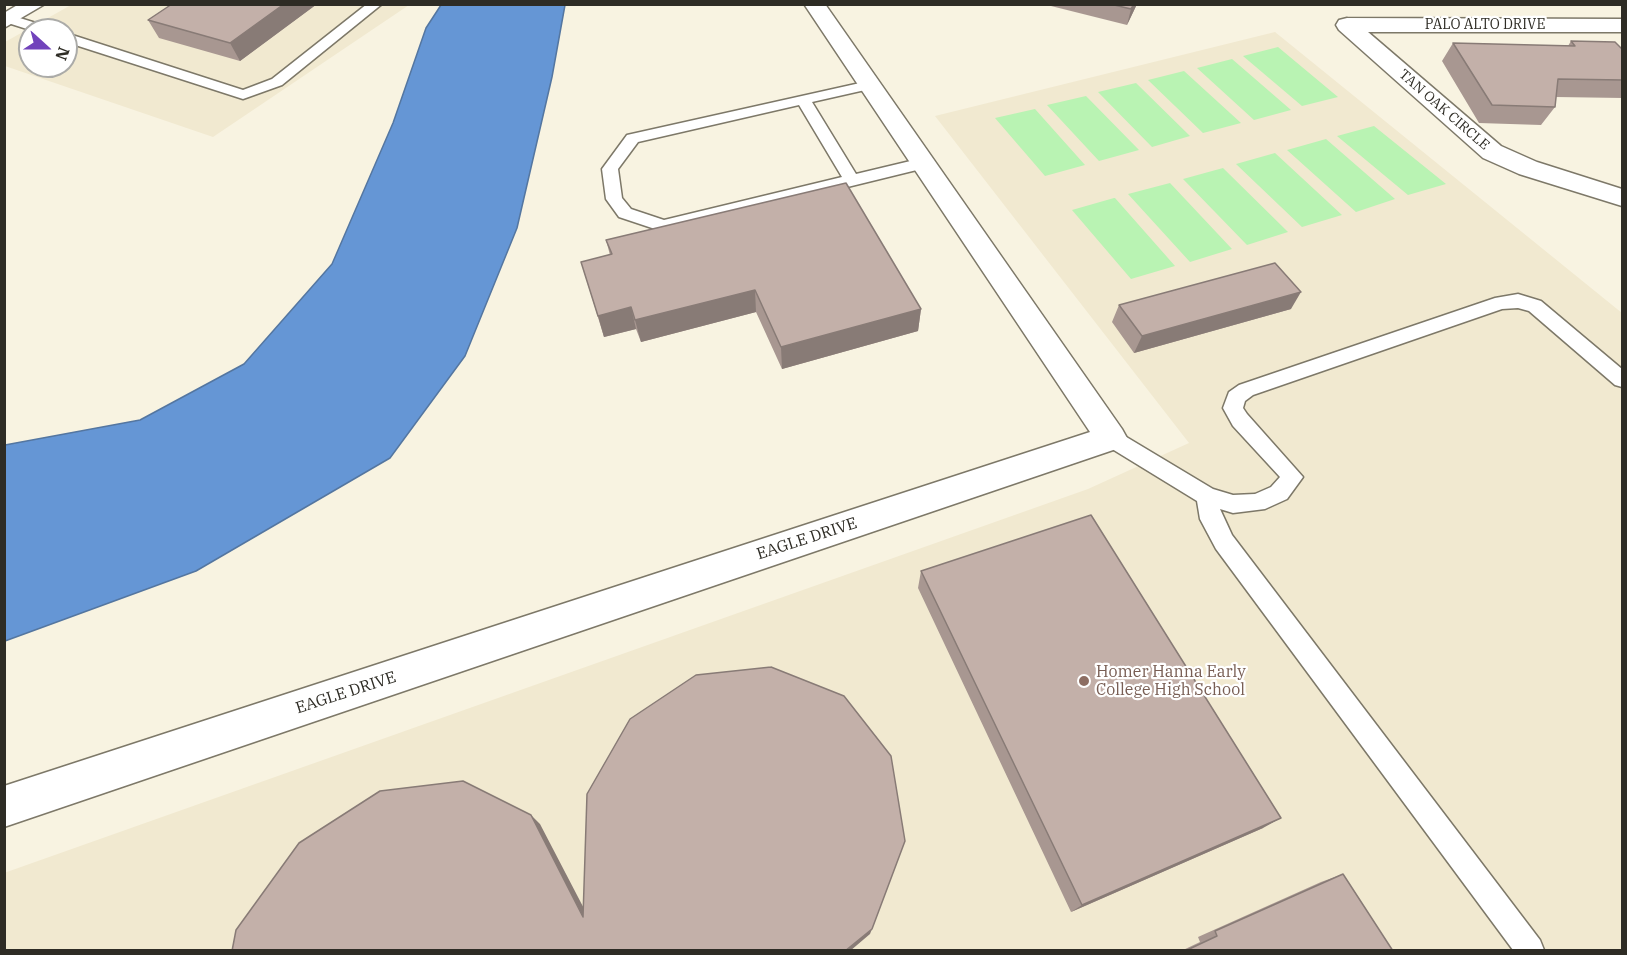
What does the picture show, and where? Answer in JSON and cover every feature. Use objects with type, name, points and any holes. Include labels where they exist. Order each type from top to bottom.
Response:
[{"type":"street","points":[[7,20],[35,4]]},
{"type":"street","points":[[814,4],[1111,438]]},
{"type":"street","name":"PALO ALTO DRIVE","points":[[1347,25],[1623,25]]},
{"type":"street","name":"TAN OAK CIRCLE","points":[[1347,25],[1492,152],[1528,168],[1623,198]]},
{"type":"street","name":"EAGLE DRIVE","points":[[4,807],[1111,438]]},
{"type":"lane","points":[[78,41],[243,94],[277,82],[376,4]]},
{"type":"lane","points":[[869,85],[633,138],[610,169],[614,199],[625,213],[664,226],[923,163]]},
{"type":"lane","points":[[803,100],[852,180]]},
{"type":"lane","points":[[1111,438],[1207,496],[1233,504],[1257,503],[1279,493],[1293,477],[1240,420],[1233,408],[1236,397],[1246,390],[1501,303],[1518,301],[1535,306],[1623,380]]},
{"type":"lane","points":[[1207,496],[1211,519],[1224,542],[1530,951]]},
{"type":"shaded area","points":[[71,5],[409,5],[213,137],[40,78],[78,78],[78,18],[48,18]]},
{"type":"shaded area","name":"Homer Hanna Early College High School","points":[[1275,32],[1622,313],[1622,950],[5,950],[4,873],[1088,489],[1189,443],[935,116]]},
{"type":"shaded area","points":[[18,35],[18,70],[5,66],[5,42]]},
{"type":"green space","points":[[1278,47],[1338,97],[1302,106],[1243,56]]},
{"type":"green space","points":[[1232,59],[1291,110],[1254,120],[1197,68]]},
{"type":"green space","points":[[1184,71],[1241,123],[1203,133],[1148,80]]},
{"type":"green space","points":[[1136,83],[1190,136],[1152,147],[1098,92]]},
{"type":"green space","points":[[1086,96],[1139,150],[1099,161],[1047,105]]},
{"type":"green space","points":[[1035,109],[1085,165],[1045,176],[995,118]]},
{"type":"green space","points":[[1374,126],[1446,184],[1408,195],[1337,136]]},
{"type":"green space","points":[[1326,139],[1395,199],[1356,212],[1287,150]]},
{"type":"green space","points":[[1275,153],[1342,215],[1302,227],[1236,164]]},
{"type":"green space","points":[[1223,168],[1288,232],[1247,245],[1183,179]]},
{"type":"green space","points":[[1170,183],[1232,249],[1190,262],[1128,194]]},
{"type":"green space","points":[[1115,198],[1175,266],[1131,279],[1072,210]]},
{"type":"water","points":[[441,5],[565,5],[552,77],[517,228],[465,356],[390,458],[196,571],[5,641],[5,445],[140,420],[244,364],[332,264],[393,123],[426,28]]},
{"type":"building","points":[[172,4],[284,4],[230,43],[148,20]]},
{"type":"building","points":[[1110,4],[1134,4],[1131,9]]},
{"type":"building","points":[[1571,41],[1615,42],[1623,50],[1623,80],[1558,79],[1555,107],[1492,105],[1453,43],[1575,46]]},
{"type":"building","points":[[846,183],[921,309],[781,347],[755,290],[635,320],[631,307],[598,316],[581,262],[612,254],[606,240]]},
{"type":"building","points":[[1275,263],[1301,292],[1142,336],[1119,305]]},
{"type":"building","points":[[1091,515],[1281,818],[1082,905],[921,571]]},
{"type":"building","points":[[771,667],[844,696],[891,756],[905,841],[872,929],[845,951],[232,951],[236,930],[299,843],[380,791],[463,781],[531,815],[583,917],[587,794],[630,719],[696,675]]},
{"type":"building","points":[[1343,874],[1393,951],[1185,951],[1217,936],[1215,931]]},
{"type":"place","name":"Homer Hanna Early College High School","points":[[1084,681]]}]
